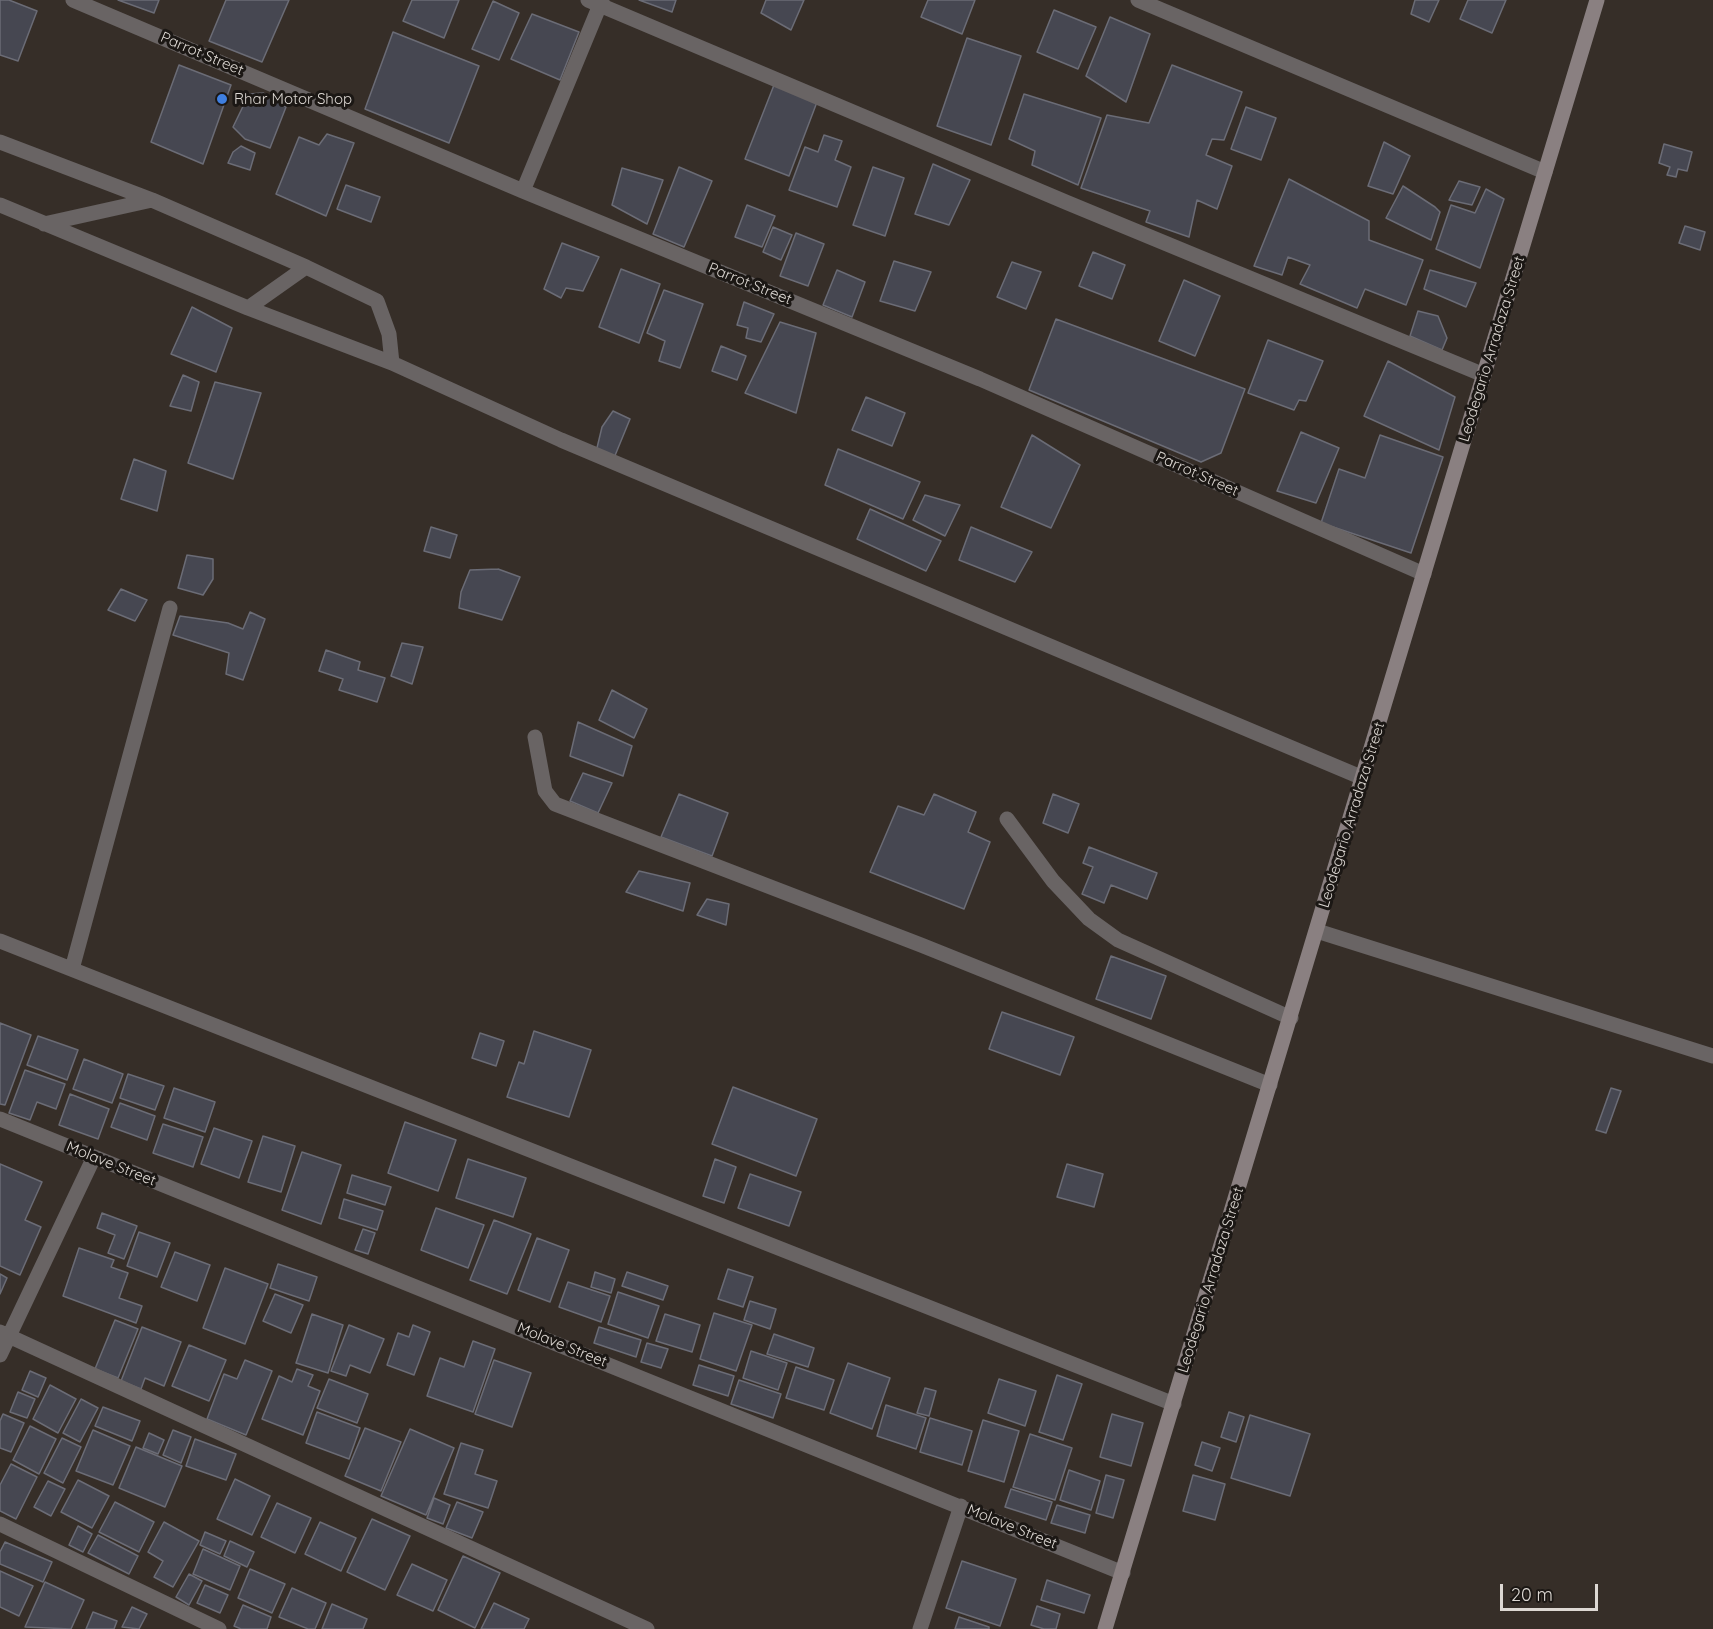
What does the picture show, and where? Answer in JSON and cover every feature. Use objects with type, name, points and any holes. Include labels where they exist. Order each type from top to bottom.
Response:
[{"type":"street","name":"Parrot Street","points":[[73,0],[523,191],[980,380],[1424,574]]},
{"type":"street","points":[[1138,0],[1545,172]]},
{"type":"street","name":"Leodegario Arradaza Street","points":[[1105,1629],[1597,0]]},
{"type":"street","points":[[523,191],[597,2],[1057,198],[1484,375]]},
{"type":"street","points":[[0,142],[152,200],[306,267],[377,301],[388,334],[392,363]]},
{"type":"street","points":[[44,224],[152,200]]},
{"type":"street","points":[[0,205],[248,308],[392,363],[561,440],[1363,778]]},
{"type":"street","points":[[248,308],[306,267]]},
{"type":"street","points":[[72,969],[170,608]]},
{"type":"street","points":[[535,737],[545,791],[555,804],[921,945],[1270,1085]]},
{"type":"street","points":[[1007,819],[1053,881],[1089,919],[1118,940],[1291,1018]]},
{"type":"street","points":[[1317,931],[1713,1056]]},
{"type":"street","points":[[0,941],[1174,1404]]},
{"type":"street","name":"Molave Street","points":[[0,1119],[1123,1573]]},
{"type":"street","points":[[0,1355],[5,1334],[94,1157]]},
{"type":"street","points":[[5,1334],[647,1629]]},
{"type":"street","points":[[920,1629],[961,1506]]},
{"type":"street","points":[[0,1524],[219,1629]]},
{"type":"building","points":[[0,0],[9,0],[37,11],[18,61],[0,55]]},
{"type":"building","points":[[118,0],[159,0],[154,13]]},
{"type":"building","points":[[226,0],[289,0],[262,62],[209,41]]},
{"type":"building","points":[[412,0],[459,0],[444,38],[403,21]]},
{"type":"building","points":[[639,0],[676,0],[672,12]]},
{"type":"building","points":[[766,0],[804,0],[791,30],[761,13]]},
{"type":"building","points":[[928,0],[975,0],[962,34],[921,17]]},
{"type":"building","points":[[1415,0],[1439,0],[1429,22],[1411,14]]},
{"type":"building","points":[[1468,0],[1506,0],[1492,33],[1460,19]]},
{"type":"building","points":[[493,1],[519,13],[499,60],[472,49]]},
{"type":"building","points":[[1054,10],[1096,27],[1078,69],[1037,52]]},
{"type":"building","points":[[532,14],[579,32],[560,80],[511,59]]},
{"type":"building","points":[[1110,17],[1150,34],[1126,102],[1086,76]]},
{"type":"building","points":[[393,32],[479,66],[449,143],[365,109]]},
{"type":"building","points":[[967,38],[1021,56],[991,145],[937,126]]},
{"type":"building","points":[[179,65],[231,85],[203,164],[151,142]]},
{"type":"building","points":[[1172,65],[1242,92],[1224,140],[1212,139],[1206,155],[1232,166],[1217,209],[1197,200],[1189,237],[1146,222],[1150,211],[1081,188],[1107,115],[1149,123]]},
{"type":"building","points":[[774,85],[817,102],[789,176],[745,159]]},
{"type":"building","points":[[263,93],[286,107],[270,148],[245,139],[233,127],[249,94]]},
{"type":"building","points":[[1024,94],[1101,118],[1078,185],[1032,165],[1035,151],[1009,139]]},
{"type":"building","points":[[1246,107],[1276,118],[1261,160],[1231,149]]},
{"type":"building","points":[[327,134],[354,143],[326,216],[276,194],[299,137],[319,145]]},
{"type":"building","points":[[824,135],[842,141],[835,160],[851,167],[837,207],[789,190],[805,147],[818,152]]},
{"type":"building","points":[[1384,142],[1410,156],[1393,194],[1368,186]]},
{"type":"building","points":[[1664,144],[1692,152],[1687,171],[1678,169],[1676,177],[1667,175],[1670,167],[1659,163]]},
{"type":"building","points":[[241,146],[255,153],[250,170],[228,163],[233,152]]},
{"type":"building","points":[[933,164],[970,180],[949,225],[915,214]]},
{"type":"building","points":[[679,167],[712,181],[684,247],[653,234]]},
{"type":"building","points":[[873,167],[904,178],[885,236],[853,225]]},
{"type":"building","points":[[622,168],[663,180],[647,224],[612,205]]},
{"type":"building","points":[[1289,179],[1369,221],[1369,240],[1423,260],[1406,305],[1365,289],[1357,308],[1300,284],[1310,265],[1288,257],[1282,275],[1254,266]]},
{"type":"building","points":[[1459,181],[1480,187],[1472,205],[1449,200]]},
{"type":"building","points":[[346,185],[380,197],[371,222],[337,209]]},
{"type":"building","points":[[1403,186],[1440,212],[1431,240],[1386,218]]},
{"type":"building","points":[[1486,189],[1504,199],[1480,268],[1436,249],[1451,205],[1475,213]]},
{"type":"building","points":[[747,205],[775,216],[762,247],[735,237]]},
{"type":"building","points":[[1685,226],[1705,232],[1700,250],[1679,243]]},
{"type":"building","points":[[773,227],[792,235],[781,260],[763,252]]},
{"type":"building","points":[[796,233],[824,244],[808,286],[780,276]]},
{"type":"building","points":[[562,243],[599,257],[583,291],[566,288],[561,298],[544,289]]},
{"type":"building","points":[[1093,252],[1125,265],[1112,299],[1079,286]]},
{"type":"building","points":[[894,261],[931,272],[915,311],[880,301]]},
{"type":"building","points":[[1012,262],[1041,272],[1026,309],[997,297]]},
{"type":"building","points":[[621,269],[660,284],[639,343],[599,327]]},
{"type":"building","points":[[837,270],[865,282],[852,317],[823,305]]},
{"type":"building","points":[[1430,270],[1476,283],[1466,307],[1424,289]]},
{"type":"building","points":[[1184,280],[1220,296],[1195,356],[1159,341]]},
{"type":"building","points":[[664,290],[703,304],[680,368],[659,361],[665,341],[647,333]]},
{"type":"building","points":[[744,302],[774,314],[761,342],[746,338],[748,328],[737,325]]},
{"type":"building","points":[[192,307],[232,328],[216,372],[171,354]]},
{"type":"building","points":[[1418,311],[1438,316],[1447,338],[1442,350],[1410,336]]},
{"type":"building","points":[[1056,319],[1245,389],[1221,453],[1201,462],[1029,390]]},
{"type":"building","points":[[780,322],[816,333],[796,413],[745,393]]},
{"type":"building","points":[[1268,340],[1323,361],[1306,401],[1299,400],[1294,410],[1248,393]]},
{"type":"building","points":[[721,346],[746,356],[737,380],[712,371]]},
{"type":"building","points":[[1388,361],[1455,397],[1439,450],[1364,416]]},
{"type":"building","points":[[183,375],[199,382],[191,411],[170,406]]},
{"type":"building","points":[[215,382],[261,393],[233,479],[188,463]]},
{"type":"building","points":[[866,397],[905,413],[892,446],[852,430]]},
{"type":"building","points":[[613,411],[630,419],[614,458],[596,452],[602,427]]},
{"type":"building","points":[[1301,432],[1339,448],[1316,503],[1277,491]]},
{"type":"building","points":[[1032,435],[1080,465],[1051,528],[1001,507]]},
{"type":"building","points":[[1380,435],[1443,457],[1411,553],[1321,523],[1339,469],[1365,478]]},
{"type":"building","points":[[838,449],[920,482],[903,519],[825,485]]},
{"type":"building","points":[[134,459],[166,471],[157,511],[121,499]]},
{"type":"building","points":[[925,495],[960,505],[945,536],[913,520]]},
{"type":"building","points":[[870,509],[941,541],[926,571],[857,539]]},
{"type":"building","points":[[431,527],[457,535],[450,558],[424,551]]},
{"type":"building","points":[[971,527],[1032,552],[1015,582],[959,560]]},
{"type":"building","points":[[187,555],[213,559],[213,579],[203,595],[178,588]]},
{"type":"building","points":[[498,569],[520,577],[502,620],[459,608],[461,592],[470,570]]},
{"type":"building","points":[[121,589],[147,600],[135,621],[108,610]]},
{"type":"building","points":[[250,612],[265,619],[243,680],[226,674],[229,653],[173,635],[180,616],[228,623],[243,629]]},
{"type":"building","points":[[402,643],[423,647],[412,684],[391,676]]},
{"type":"building","points":[[326,650],[360,662],[358,670],[385,678],[377,702],[339,690],[343,679],[319,671]]},
{"type":"building","points":[[612,690],[647,709],[634,738],[599,720]]},
{"type":"building","points":[[578,722],[632,746],[623,776],[570,756]]},
{"type":"building","points":[[583,773],[612,783],[598,813],[570,801]]},
{"type":"building","points":[[679,794],[728,813],[712,856],[661,837]]},
{"type":"building","points":[[934,794],[976,812],[968,832],[990,842],[964,909],[870,872],[898,806],[924,815]]},
{"type":"building","points":[[1053,794],[1079,804],[1068,833],[1043,823]]},
{"type":"building","points":[[1089,847],[1157,873],[1147,899],[1111,885],[1104,903],[1082,894],[1093,867],[1083,863]]},
{"type":"building","points":[[639,871],[690,883],[683,911],[626,892]]},
{"type":"building","points":[[707,899],[729,904],[726,925],[697,915]]},
{"type":"building","points":[[1111,956],[1166,976],[1151,1019],[1096,999]]},
{"type":"building","points":[[1002,1012],[1074,1037],[1060,1075],[989,1049]]},
{"type":"building","points":[[0,1023],[31,1035],[5,1105],[0,1104]]},
{"type":"building","points":[[534,1031],[591,1050],[569,1117],[507,1097],[519,1062],[524,1064]]},
{"type":"building","points":[[480,1033],[504,1041],[496,1066],[472,1058]]},
{"type":"building","points":[[38,1036],[78,1050],[67,1080],[27,1065]]},
{"type":"building","points":[[84,1059],[123,1074],[112,1103],[73,1089]]},
{"type":"building","points":[[25,1070],[65,1084],[56,1109],[37,1102],[30,1120],[9,1113]]},
{"type":"building","points":[[128,1074],[164,1086],[155,1110],[120,1098]]},
{"type":"building","points":[[733,1087],[817,1119],[796,1176],[712,1144]]},
{"type":"building","points":[[174,1088],[215,1102],[205,1132],[164,1118]]},
{"type":"building","points":[[1611,1088],[1621,1091],[1606,1133],[1596,1130]]},
{"type":"building","points":[[70,1094],[109,1109],[98,1139],[59,1125]]},
{"type":"building","points":[[120,1103],[155,1116],[147,1140],[111,1127]]},
{"type":"building","points":[[405,1122],[456,1140],[438,1191],[388,1173]]},
{"type":"building","points":[[163,1124],[203,1137],[193,1167],[153,1153]]},
{"type":"building","points":[[214,1128],[252,1141],[239,1178],[201,1164]]},
{"type":"building","points":[[263,1136],[295,1146],[281,1192],[248,1182]]},
{"type":"building","points":[[302,1152],[341,1165],[321,1224],[282,1210]]},
{"type":"building","points":[[468,1159],[526,1178],[513,1217],[456,1198]]},
{"type":"building","points":[[715,1159],[736,1167],[724,1203],[703,1196]]},
{"type":"building","points":[[0,1164],[42,1182],[25,1220],[41,1227],[20,1275],[0,1266]]},
{"type":"building","points":[[1067,1164],[1103,1174],[1094,1207],[1057,1197]]},
{"type":"building","points":[[750,1174],[801,1192],[789,1226],[738,1208]]},
{"type":"building","points":[[352,1175],[391,1187],[385,1205],[347,1193]]},
{"type":"building","points":[[344,1199],[383,1211],[377,1230],[339,1218]]},
{"type":"building","points":[[436,1208],[484,1225],[468,1268],[421,1250]]},
{"type":"building","points":[[102,1213],[137,1226],[124,1259],[108,1253],[115,1235],[97,1228]]},
{"type":"building","points":[[494,1220],[531,1234],[507,1294],[470,1280]]},
{"type":"building","points":[[363,1229],[375,1233],[368,1254],[355,1250]]},
{"type":"building","points":[[139,1232],[170,1243],[157,1277],[127,1266]]},
{"type":"building","points":[[537,1238],[569,1250],[550,1302],[518,1290]]},
{"type":"building","points":[[79,1248],[114,1260],[111,1267],[128,1273],[119,1298],[142,1306],[136,1323],[63,1296]]},
{"type":"building","points":[[175,1252],[210,1265],[197,1301],[161,1287]]},
{"type":"building","points":[[278,1264],[317,1277],[309,1301],[270,1288]]},
{"type":"building","points":[[225,1268],[268,1284],[245,1344],[203,1328]]},
{"type":"building","points":[[728,1269],[753,1277],[743,1307],[718,1299]]},
{"type":"building","points":[[595,1272],[615,1279],[611,1293],[591,1287]]},
{"type":"building","points":[[627,1272],[668,1286],[663,1300],[622,1286]]},
{"type":"building","points":[[0,1274],[7,1278],[0,1294]]},
{"type":"building","points":[[568,1282],[610,1296],[601,1322],[559,1307]]},
{"type":"building","points":[[618,1292],[659,1306],[648,1338],[608,1324]]},
{"type":"building","points":[[275,1294],[303,1305],[291,1333],[263,1321]]},
{"type":"building","points":[[750,1301],[776,1309],[770,1329],[744,1320]]},
{"type":"building","points":[[714,1313],[752,1325],[736,1371],[700,1359]]},
{"type":"building","points":[[312,1314],[343,1325],[328,1373],[296,1363]]},
{"type":"building","points":[[665,1314],[700,1325],[692,1352],[656,1341]]},
{"type":"building","points":[[115,1320],[138,1329],[118,1378],[95,1369]]},
{"type":"building","points":[[349,1325],[384,1339],[370,1373],[350,1365],[346,1376],[331,1371]]},
{"type":"building","points":[[413,1325],[430,1332],[414,1375],[387,1365],[398,1333],[409,1337]]},
{"type":"building","points":[[142,1327],[181,1342],[164,1386],[145,1378],[141,1389],[121,1381]]},
{"type":"building","points":[[599,1327],[641,1340],[636,1357],[594,1343]]},
{"type":"building","points":[[774,1334],[814,1348],[808,1367],[767,1354]]},
{"type":"building","points":[[473,1341],[495,1349],[473,1412],[427,1396],[440,1358],[464,1367]]},
{"type":"building","points":[[647,1343],[668,1349],[661,1368],[641,1362]]},
{"type":"building","points":[[189,1345],[226,1360],[209,1401],[172,1386]]},
{"type":"building","points":[[751,1351],[787,1363],[778,1390],[743,1378]]},
{"type":"building","points":[[245,1360],[272,1371],[246,1435],[207,1419],[224,1374],[237,1379]]},
{"type":"building","points":[[494,1360],[531,1373],[512,1427],[475,1414]]},
{"type":"building","points":[[848,1363],[890,1378],[872,1429],[830,1413]]},
{"type":"building","points":[[699,1365],[734,1376],[728,1396],[693,1385]]},
{"type":"building","points":[[796,1367],[834,1380],[824,1410],[786,1398]]},
{"type":"building","points":[[297,1369],[313,1375],[308,1386],[320,1391],[303,1435],[262,1419],[279,1376],[292,1382]]},
{"type":"building","points":[[30,1371],[46,1378],[38,1397],[22,1390]]},
{"type":"building","points":[[1057,1375],[1082,1384],[1063,1440],[1039,1432]]},
{"type":"building","points":[[329,1379],[368,1394],[357,1423],[317,1408]]},
{"type":"building","points":[[999,1379],[1036,1391],[1025,1426],[988,1413]]},
{"type":"building","points":[[739,1380],[781,1394],[773,1418],[731,1404]]},
{"type":"building","points":[[50,1385],[76,1399],[58,1433],[33,1419]]},
{"type":"building","points":[[925,1388],[936,1391],[929,1416],[917,1413]]},
{"type":"building","points":[[18,1392],[35,1399],[27,1418],[10,1412]]},
{"type":"building","points":[[81,1399],[98,1408],[80,1442],[63,1433]]},
{"type":"building","points":[[886,1405],[926,1418],[916,1449],[877,1436]]},
{"type":"building","points":[[103,1407],[140,1421],[132,1441],[95,1426]]},
{"type":"building","points":[[317,1412],[360,1428],[349,1459],[306,1443]]},
{"type":"building","points":[[1229,1412],[1244,1417],[1236,1442],[1221,1437]]},
{"type":"building","points":[[3,1414],[24,1423],[11,1452],[0,1448],[0,1421]]},
{"type":"building","points":[[1112,1414],[1143,1423],[1131,1466],[1100,1457]]},
{"type":"building","points":[[1250,1415],[1310,1434],[1290,1496],[1231,1478]]},
{"type":"building","points":[[930,1418],[972,1431],[962,1465],[920,1452]]},
{"type":"building","points":[[983,1420],[1019,1431],[1004,1482],[968,1471]]},
{"type":"building","points":[[30,1426],[56,1439],[39,1474],[13,1460]]},
{"type":"building","points":[[365,1428],[401,1442],[381,1491],[345,1476]]},
{"type":"building","points":[[410,1429],[454,1448],[426,1515],[381,1496]]},
{"type":"building","points":[[93,1430],[130,1446],[113,1485],[76,1471]]},
{"type":"building","points":[[173,1430],[191,1437],[181,1463],[163,1455]]},
{"type":"building","points":[[149,1433],[164,1440],[158,1454],[143,1448]]},
{"type":"building","points":[[1030,1434],[1072,1448],[1055,1500],[1013,1487]]},
{"type":"building","points":[[62,1438],[81,1447],[63,1483],[44,1473]]},
{"type":"building","points":[[195,1439],[236,1454],[226,1480],[186,1466]]},
{"type":"building","points":[[1202,1442],[1220,1448],[1212,1471],[1195,1465]]},
{"type":"building","points":[[461,1443],[483,1450],[475,1474],[497,1481],[488,1508],[444,1494]]},
{"type":"building","points":[[136,1447],[182,1466],[165,1507],[119,1488]]},
{"type":"building","points":[[11,1464],[37,1477],[16,1519],[0,1511],[0,1485]]},
{"type":"building","points":[[1069,1470],[1100,1481],[1091,1510],[1060,1500]]},
{"type":"building","points":[[1106,1475],[1124,1480],[1113,1518],[1096,1513]]},
{"type":"building","points":[[1193,1475],[1225,1484],[1215,1520],[1183,1511]]},
{"type":"building","points":[[235,1479],[270,1496],[252,1535],[217,1519]]},
{"type":"building","points":[[78,1480],[109,1496],[92,1528],[61,1512]]},
{"type":"building","points":[[48,1481],[65,1489],[51,1516],[34,1507]]},
{"type":"building","points":[[1011,1489],[1052,1502],[1046,1520],[1005,1507]]},
{"type":"building","points":[[434,1498],[450,1505],[443,1524],[427,1518]]},
{"type":"building","points":[[115,1502],[154,1522],[139,1552],[99,1532]]},
{"type":"building","points":[[457,1502],[483,1512],[472,1538],[446,1528]]},
{"type":"building","points":[[277,1503],[311,1518],[295,1553],[261,1537]]},
{"type":"building","points":[[1057,1505],[1090,1515],[1085,1533],[1051,1523]]},
{"type":"building","points":[[372,1519],[410,1536],[385,1590],[347,1572]]},
{"type":"building","points":[[164,1522],[199,1541],[173,1587],[154,1577],[163,1561],[148,1552]]},
{"type":"building","points":[[320,1522],[356,1538],[341,1571],[305,1554]]},
{"type":"building","points":[[78,1526],[92,1534],[83,1552],[69,1545]]},
{"type":"building","points":[[205,1532],[226,1541],[220,1554],[200,1545]]},
{"type":"building","points":[[98,1535],[138,1556],[129,1574],[88,1553]]},
{"type":"building","points":[[230,1541],[254,1552],[247,1567],[224,1556]]},
{"type":"building","points":[[5,1542],[52,1562],[43,1582],[0,1564],[0,1552]]},
{"type":"building","points":[[203,1549],[240,1566],[230,1590],[193,1574]]},
{"type":"building","points":[[463,1556],[500,1573],[475,1628],[438,1610]]},
{"type":"building","points":[[962,1561],[1016,1579],[1000,1626],[946,1608]]},
{"type":"building","points":[[412,1564],[447,1580],[433,1611],[397,1595]]},
{"type":"building","points":[[250,1569],[285,1584],[272,1613],[238,1598]]},
{"type":"building","points":[[0,1571],[33,1586],[19,1616],[0,1607]]},
{"type":"building","points":[[189,1574],[202,1581],[189,1605],[176,1597]]},
{"type":"building","points":[[1047,1580],[1090,1595],[1084,1613],[1041,1600]]},
{"type":"building","points":[[45,1582],[84,1600],[71,1629],[25,1627]]},
{"type":"building","points":[[205,1585],[228,1595],[220,1613],[197,1603]]},
{"type":"building","points":[[292,1588],[326,1603],[315,1629],[308,1629],[279,1617]]},
{"type":"building","points":[[494,1603],[529,1619],[524,1629],[481,1629]]},
{"type":"building","points":[[332,1604],[367,1619],[363,1629],[322,1629]]},
{"type":"building","points":[[243,1605],[271,1617],[267,1629],[241,1629],[234,1626]]},
{"type":"building","points":[[1037,1606],[1060,1614],[1056,1629],[1044,1629],[1031,1625]]},
{"type":"building","points":[[132,1607],[147,1614],[139,1629],[122,1627]]},
{"type":"building","points":[[93,1612],[117,1621],[114,1629],[86,1629]]},
{"type":"building","points":[[959,1617],[989,1627],[989,1629],[955,1629]]},
{"type":"place","name":"Rhar Motor Shop","points":[[222,99]]}]
